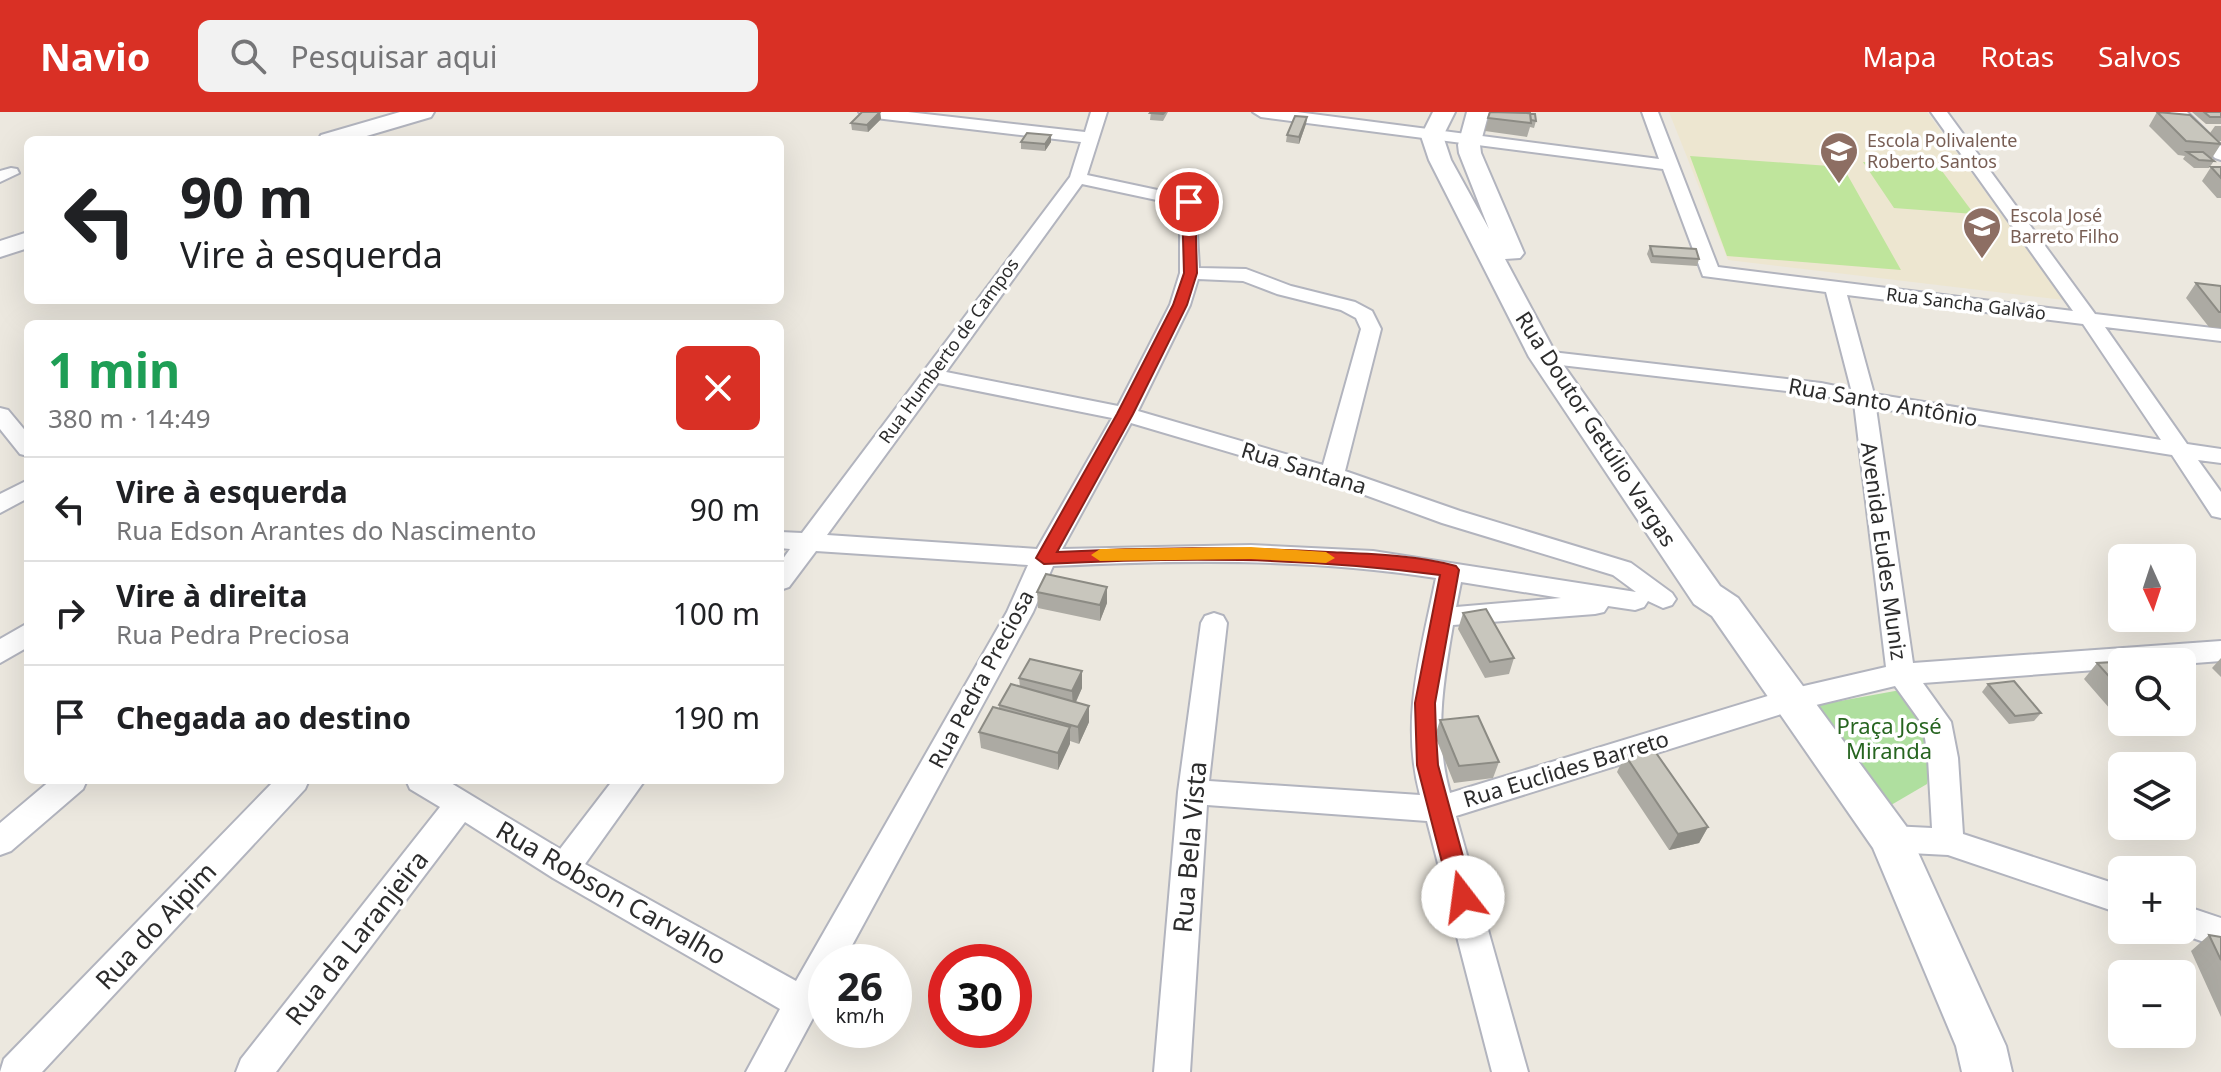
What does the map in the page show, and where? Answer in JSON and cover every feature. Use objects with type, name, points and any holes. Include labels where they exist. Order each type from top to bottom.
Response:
[{"type":"main road","points":[[342,136],[423,112]]},
{"type":"main road","points":[[1439,123],[1473,127]]},
{"type":"main road","name":"Rua Doutor Getúlio Vargas","points":[[1439,123],[1440,160],[1479,240],[1551,357],[1718,598],[1891,839],[1981,1046],[1987,1072]]},
{"type":"main road","name":"Rua Doutor Getúlio Vargas","points":[[1473,127],[1472,162],[1551,357]]},
{"type":"main road","points":[[0,249],[24,241]]},
{"type":"street","points":[[867,112],[1092,138]]},
{"type":"street","name":"Rua Humberto de Campos","points":[[784,576],[1078,178],[1099,112]]},
{"type":"street","points":[[1261,112],[1439,123]]},
{"type":"street","points":[[1650,112],[1670,165]]},
{"type":"street","points":[[1939,112],[2090,320],[2221,510]]},
{"type":"street","points":[[2178,112],[2221,155]]},
{"type":"street","points":[[1473,127],[1670,165]]},
{"type":"street","name":"Rua Sancha Galvão","points":[[1670,165],[1710,272],[2221,335]]},
{"type":"street","name":"Rua Pedra Preciosa","points":[[764,1072],[1020,612],[1044,558],[1125,414],[1180,305],[1190,273],[1189,202],[1078,178]]},
{"type":"street","points":[[1190,273],[1246,275],[1284,290],[1348,306],[1365,315],[1370,322],[1371,329],[1332,475]]},
{"type":"street","name":"Avenida Eudes Muniz","points":[[1835,288],[1864,398],[1901,674]]},
{"type":"street","name":"Rua Santo Antônio","points":[[1551,357],[1821,389],[2221,456]]},
{"type":"street","name":"Rua Santana","points":[[931,375],[1125,414],[1332,475],[1451,517],[1622,569],[1663,599]]},
{"type":"street","points":[[0,415],[24,444]]},
{"type":"street","points":[[0,505],[24,490]]},
{"type":"street","points":[[784,540],[1044,558],[1149,553],[1251,553],[1373,560],[1635,601]]},
{"type":"street","points":[[1450,570],[1425,703],[1427,765],[1510,1072]]},
{"type":"street","points":[[1441,618],[1635,601],[1718,598]]},
{"type":"street","name":"Rua Bela Vista","points":[[1172,1072],[1193,792],[1214,623]]},
{"type":"street","points":[[0,653],[24,636]]},
{"type":"street","points":[[1791,700],[1901,674],[2221,651]]},
{"type":"street","points":[[1901,674],[1937,722],[1943,758],[1948,842]]},
{"type":"street","name":"Rua Euclides Barreto","points":[[1193,792],[1439,809],[1791,700]]},
{"type":"street","points":[[0,842],[67,784]]},
{"type":"street","name":"Rua do Aipim","points":[[17,1072],[290,784]]},
{"type":"street","name":"Rua Robson Carvalho","points":[[428,784],[564,868],[803,1003]]},
{"type":"street","points":[[564,868],[627,784]]},
{"type":"street","name":"Rua da Laranjeira","points":[[254,1072],[461,804]]},
{"type":"street","points":[[1891,839],[1948,842],[2108,895]]},
{"type":"street","points":[[2196,925],[2221,933]]},
{"type":"shaded area","name":"Escola Polivalente Roberto Santos","points":[[1669,112],[1927,112],[2064,300],[1728,260]]},
{"type":"green space","points":[[1690,156],[1843,167],[1901,270],[1727,256]]},
{"type":"green space","points":[[1863,162],[1939,167],[1974,214],[1894,208]]},
{"type":"green space","name":"Praça José Miranda","points":[[1906,689],[1934,747],[1927,784],[1886,808],[1818,705]]},
{"type":"building","points":[[862,112],[880,112],[867,125],[851,123]]},
{"type":"building","points":[[1490,112],[1530,113],[1531,123],[1488,118]]},
{"type":"building","points":[[2157,112],[2190,115],[2221,144],[2186,141]]},
{"type":"building","points":[[2204,112],[2221,112],[2221,117],[2210,117]]},
{"type":"building","points":[[1295,116],[1307,117],[1299,137],[1287,135]]},
{"type":"building","points":[[1027,133],[1051,135],[1045,144],[1021,142]]},
{"type":"building","points":[[2187,152],[2203,152],[2214,161],[2199,160]]},
{"type":"building","points":[[2211,167],[2221,167],[2221,178]]},
{"type":"building","points":[[1650,246],[1696,249],[1699,259],[1653,256]]},
{"type":"building","points":[[2196,283],[2221,286],[2221,312],[2219,312]]},
{"type":"building","points":[[1046,574],[1107,587],[1100,605],[1037,592]]},
{"type":"building","points":[[1486,609],[1514,658],[1490,662],[1463,613]]},
{"type":"building","points":[[1030,659],[1082,671],[1072,691],[1019,678]]},
{"type":"building","points":[[2108,662],[2108,675],[2097,663]]},
{"type":"building","points":[[2014,681],[2041,713],[2015,716],[1988,684]]},
{"type":"building","points":[[1011,684],[1089,706],[1078,727],[999,705]]},
{"type":"building","points":[[993,707],[1070,727],[1058,753],[979,732]]},
{"type":"building","points":[[1478,716],[1499,762],[1459,766],[1440,720]]},
{"type":"building","points":[[1654,750],[1708,827],[1678,834],[1625,755]]},
{"type":"building","points":[[2209,935],[2221,937],[2221,960]]},
{"type":"slow traffic","points":[[1100,555],[1251,553],[1326,558]]},
{"type":"place","name":"Escola Polivalente Roberto Santos","points":[[1839,185]]},
{"type":"place","name":"Escola José Barreto Filho","points":[[1982,260]]},
{"type":"route","points":[[1189,202],[1190,273],[1180,305],[1125,414],[1044,558],[1149,553],[1251,553],[1373,560],[1450,570],[1425,703],[1427,765],[1463,897]]}]
